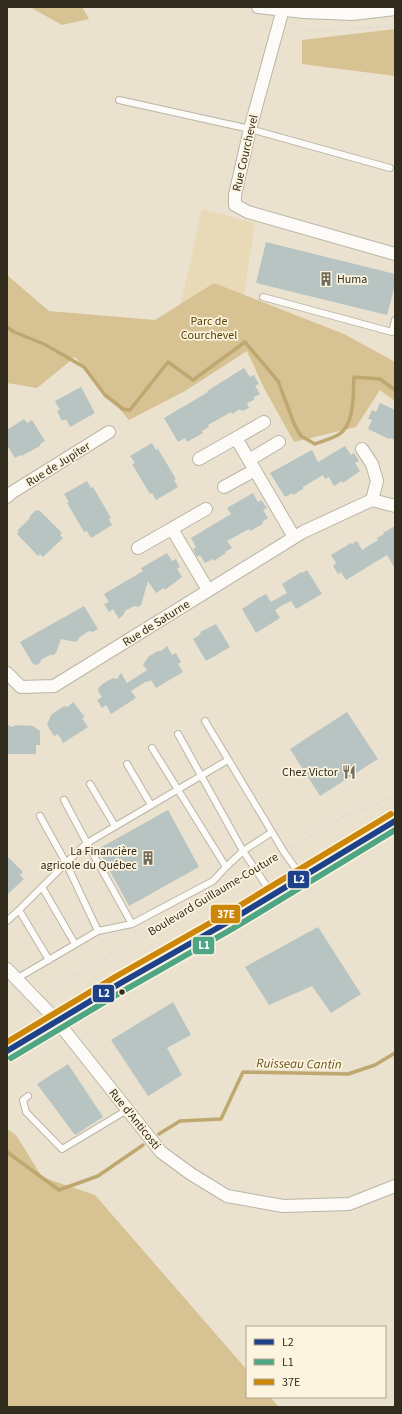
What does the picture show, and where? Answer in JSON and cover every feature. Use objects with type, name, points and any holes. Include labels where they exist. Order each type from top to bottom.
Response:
[{"type":"main road","points":[[7,1051],[273,895],[395,821]]},
{"type":"street","points":[[258,7],[285,8],[304,12],[352,14],[395,9]]},
{"type":"street","name":"Rue Courchevel","points":[[285,8],[250,129],[235,195],[235,205],[248,212],[395,254]]},
{"type":"street","points":[[199,459],[264,422]]},
{"type":"street","name":"Rue de Jupiter","points":[[8,493],[109,432]]},
{"type":"street","points":[[236,438],[252,465],[299,535]]},
{"type":"street","points":[[224,487],[279,442]]},
{"type":"street","points":[[362,449],[372,464],[377,481],[372,500],[395,506]]},
{"type":"street","name":"Rue de Saturne","points":[[7,672],[21,687],[54,686],[299,535],[372,500]]},
{"type":"street","points":[[138,548],[206,509]]},
{"type":"street","points":[[172,529],[208,590]]},
{"type":"street","name":"Rue d'Anticosti","points":[[7,969],[57,1021],[161,1152],[191,1174],[227,1196],[283,1206],[349,1204],[395,1186]]},
{"type":"lane","points":[[119,100],[250,129],[390,168]]},
{"type":"lane","points":[[263,297],[392,332],[395,320]]},
{"type":"lane","points":[[205,721],[284,852],[302,877]]},
{"type":"lane","points":[[178,734],[243,851],[273,895]]},
{"type":"lane","points":[[152,748],[226,867]]},
{"type":"lane","points":[[7,921],[87,843],[178,788],[228,760]]},
{"type":"lane","points":[[127,764],[151,805]]},
{"type":"lane","points":[[90,784],[115,826]]},
{"type":"lane","points":[[64,800],[132,924]]},
{"type":"lane","points":[[40,816],[66,863],[98,931]]},
{"type":"lane","points":[[16,979],[98,931],[132,924],[213,881],[243,851],[272,832]]},
{"type":"lane","points":[[42,886],[75,944]]},
{"type":"lane","points":[[19,910],[49,960]]},
{"type":"lane","points":[[28,1096],[23,1100],[26,1112],[62,1149],[128,1110]]},
{"type":"path","points":[[285,8],[299,32],[395,26]]},
{"type":"path","name":"Boulevard Guillaume-Couture","points":[[35,998],[346,814],[395,797]]},
{"type":"green space","points":[[30,7],[82,7],[89,19],[62,25]]},
{"type":"green space","points":[[395,29],[395,76],[302,64],[302,40]]},
{"type":"green space","name":"Parc de Courchevel","points":[[202,209],[255,223],[240,319],[168,362]]},
{"type":"green space","points":[[7,275],[49,311],[155,320],[214,283],[344,334],[395,362],[395,401],[380,390],[356,427],[294,442],[264,388],[247,351],[185,391],[129,420],[75,357],[37,388],[7,383]]},
{"type":"green space","points":[[7,1129],[16,1135],[42,1177],[95,1195],[246,1369],[246,1398],[271,1398],[279,1407],[7,1407]]},
{"type":"building","name":"Huma","points":[[266,242],[395,274],[395,285],[387,315],[256,283]]},
{"type":"building","points":[[244,368],[250,377],[254,375],[259,384],[255,386],[260,394],[254,397],[254,400],[247,403],[249,408],[242,411],[240,409],[232,414],[231,412],[208,425],[209,427],[202,431],[203,433],[187,442],[185,438],[178,442],[164,418],[208,392],[207,391]]},
{"type":"building","points":[[81,387],[95,413],[70,427],[66,419],[62,421],[57,411],[60,410],[55,401]]},
{"type":"building","points":[[380,403],[395,410],[395,440],[389,439],[368,429],[372,420],[368,419],[372,410],[376,412]]},
{"type":"building","points":[[24,419],[27,423],[32,420],[45,441],[40,444],[40,446],[15,458],[7,445],[7,430]]},
{"type":"building","points":[[152,443],[156,450],[158,449],[176,479],[174,480],[178,487],[156,500],[152,493],[150,494],[132,464],[135,463],[130,456]]},
{"type":"building","points":[[345,446],[351,455],[354,453],[359,461],[355,463],[360,471],[343,483],[342,481],[334,486],[329,477],[325,479],[323,475],[293,495],[292,493],[285,497],[270,473],[312,450],[318,462]]},
{"type":"building","points":[[87,481],[91,488],[93,487],[111,518],[109,519],[112,525],[91,538],[87,531],[84,532],[67,503],[69,502],[64,494]]},
{"type":"building","points":[[253,493],[258,502],[261,500],[267,508],[263,510],[268,518],[262,522],[263,524],[250,531],[249,529],[227,541],[232,548],[214,561],[213,559],[205,563],[200,555],[197,557],[193,549],[196,547],[191,538],[231,514],[227,508]]},
{"type":"building","points":[[36,510],[39,510],[62,533],[60,535],[63,538],[43,557],[40,554],[38,556],[17,534],[19,532],[17,531]]},
{"type":"building","points":[[395,526],[395,569],[387,555],[346,580],[341,572],[338,574],[333,566],[336,563],[331,555],[357,541],[362,550],[378,540],[377,538],[384,534],[383,533]]},
{"type":"building","points":[[167,553],[172,561],[176,559],[180,567],[177,569],[182,577],[165,590],[164,588],[156,593],[148,581],[141,605],[138,607],[134,606],[125,611],[119,619],[113,609],[109,612],[104,604],[109,602],[104,594],[143,571],[141,568]]},
{"type":"building","points":[[307,570],[322,594],[296,609],[291,601],[283,605],[275,610],[280,618],[256,633],[242,609],[266,594],[271,602],[287,593],[282,584]]},
{"type":"building","points":[[84,606],[98,629],[93,632],[89,631],[80,637],[76,642],[61,639],[56,653],[41,660],[37,665],[33,664],[20,642]]},
{"type":"building","points":[[216,624],[230,647],[206,661],[193,639],[201,634],[200,632]]},
{"type":"building","points":[[167,646],[172,655],[176,653],[181,662],[178,664],[183,672],[156,688],[151,680],[148,682],[147,681],[131,691],[136,698],[111,714],[106,705],[102,708],[97,700],[102,697],[98,691],[99,687],[113,678],[117,679],[121,673],[127,683],[147,670],[143,665],[149,656],[161,651]]},
{"type":"building","points":[[73,702],[85,717],[82,718],[88,727],[63,743],[58,734],[54,736],[47,725],[51,715],[64,706],[68,707]]},
{"type":"building","points":[[347,712],[378,759],[320,796],[290,749]]},
{"type":"building","points":[[7,725],[13,727],[15,725],[33,726],[40,731],[40,745],[36,745],[36,754],[7,754]]},
{"type":"building","name":"La Financière agricole du Québec","points":[[168,810],[199,867],[129,906],[98,849]]},
{"type":"building","points":[[7,856],[23,872],[20,875],[24,879],[7,895]]},
{"type":"building","points":[[318,927],[361,994],[331,1013],[312,986],[269,1005],[245,967]]},
{"type":"building","points":[[173,1002],[191,1035],[167,1048],[182,1075],[148,1096],[111,1040]]},
{"type":"building","points":[[68,1064],[103,1117],[75,1135],[37,1084]]},
{"type":"waterway","points":[[7,327],[14,332],[44,344],[84,367],[105,395],[123,409],[130,410],[168,362],[193,380],[245,342],[278,381],[295,426],[301,436],[315,444],[338,435],[344,431],[348,425],[352,409],[354,377],[380,379],[395,390]]},
{"type":"waterway","name":"Ruisseau Cantin","points":[[159,1134],[180,1121],[221,1119],[243,1072],[348,1074],[375,1065],[395,1053]]},
{"type":"waterway","name":"Ruisseau Cantin","points":[[7,1152],[59,1190],[98,1176],[143,1145]]},
{"type":"transit line","name":"37E","points":[[7,1042],[115,977],[224,915],[391,814]]},
{"type":"transit line","name":"L2","points":[[7,1051],[119,984],[228,922],[395,821]]},
{"type":"transit line","name":"L1","points":[[11,1058],[123,991],[232,929],[395,830]]},
{"type":"place","name":"Huma","points":[[326,279]]},
{"type":"place","name":"Chez Victor","points":[[349,772]]},
{"type":"place","name":"La Financière agricole du Québec","points":[[148,858]]}]
